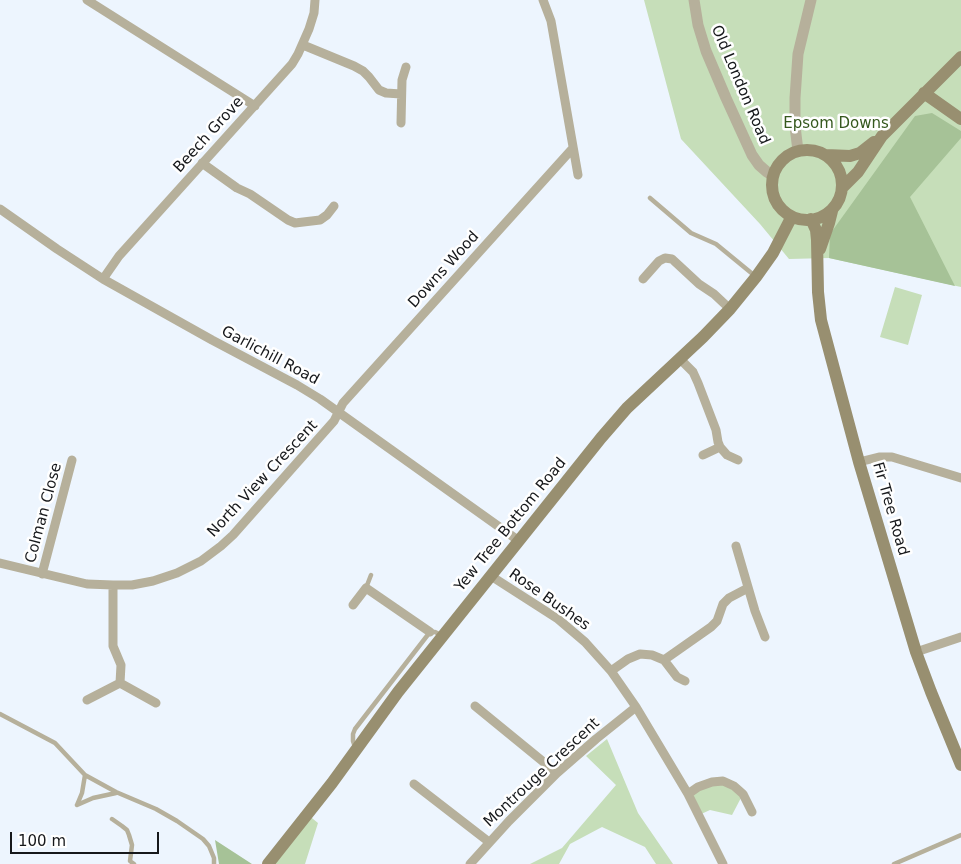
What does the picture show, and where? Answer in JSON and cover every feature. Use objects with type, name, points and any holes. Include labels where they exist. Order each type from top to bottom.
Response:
[{"type":"main road","points":[[842,188],[858,172],[882,136],[961,57]]},
{"type":"main road","points":[[924,93],[961,119]]},
{"type":"main road","points":[[826,155],[835,163],[840,172],[842,188],[838,202],[832,211],[826,215],[811,220],[791,218],[782,210],[772,192],[772,175],[780,162],[791,153],[798,151],[813,150],[826,155],[850,156],[860,153],[882,136]]},
{"type":"main road","name":"Fir Tree Road","points":[[818,254],[832,211]]},
{"type":"main road","name":"Yew Tree Bottom Road","points":[[269,864],[356,750],[398,692],[436,634],[491,576],[615,421],[704,337],[730,308],[773,254],[791,218]]},
{"type":"main road","name":"Fir Tree Road","points":[[811,220],[816,230],[821,320],[859,462],[916,652],[961,765]]},
{"type":"street","points":[[87,0],[255,106]]},
{"type":"street","name":"Beech Grove","points":[[103,279],[119,256],[292,64],[303,45],[314,13],[315,0]]},
{"type":"street","points":[[543,0],[551,21],[578,175]]},
{"type":"street","name":"Old London Road","points":[[694,0],[698,25],[706,50],[726,98],[752,154],[759,164],[772,175]]},
{"type":"street","points":[[798,151],[795,98],[798,54],[811,0]]},
{"type":"street","points":[[303,45],[363,71],[379,90],[386,93],[401,94]]},
{"type":"street","points":[[401,123],[402,80],[406,67]]},
{"type":"street","name":"Downs Wood","points":[[338,412],[343,403],[573,148]]},
{"type":"street","points":[[202,164],[288,220],[295,222],[320,220],[328,215],[334,206]]},
{"type":"street","name":"Garlichill Road","points":[[0,209],[103,279],[320,399],[519,541]]},
{"type":"street","points":[[643,279],[660,261],[665,258],[672,259],[698,284],[714,294],[730,308]]},
{"type":"street","points":[[680,359],[693,372],[716,430],[720,447],[727,455],[738,460]]},
{"type":"street","name":"North View Crescent","points":[[0,562],[87,584],[139,583],[177,573],[201,561],[232,535],[334,421],[338,412]]},
{"type":"street","points":[[703,455],[720,447]]},
{"type":"street","points":[[859,462],[879,457],[892,457],[961,478]]},
{"type":"street","name":"Colman Close","points":[[42,574],[72,460]]},
{"type":"street","points":[[736,546],[765,638]]},
{"type":"street","name":"Rose Bushes","points":[[491,576],[558,619],[585,642],[611,671],[636,707],[688,794],[723,864]]},
{"type":"street","points":[[113,585],[113,646],[121,665],[120,683]]},
{"type":"street","points":[[353,605],[366,588],[436,634]]},
{"type":"street","points":[[664,660],[711,627],[723,604],[729,598],[748,588]]},
{"type":"street","points":[[916,652],[961,637]]},
{"type":"street","points":[[611,671],[628,659],[640,654],[652,655],[664,660],[676,677],[684,681]]},
{"type":"street","points":[[86,700],[120,683]]},
{"type":"street","points":[[120,683],[156,703]]},
{"type":"street","points":[[475,706],[557,774]]},
{"type":"street","name":"Montrouge Crescent","points":[[470,864],[509,821],[557,774],[596,738],[636,707]]},
{"type":"street","points":[[688,794],[712,782],[723,781],[734,786],[743,794],[752,812]]},
{"type":"street","points":[[414,784],[489,842]]},
{"type":"lane","points":[[650,198],[692,233],[716,244],[756,276]]},
{"type":"lane","points":[[366,588],[371,575]]},
{"type":"lane","points":[[0,714],[55,743],[85,775],[116,792],[156,809],[203,839],[209,846],[214,858],[214,864]]},
{"type":"lane","points":[[85,775],[82,793],[77,805],[93,798],[116,792]]},
{"type":"lane","points":[[112,819],[122,826],[129,835],[132,845],[130,861],[134,864]]},
{"type":"lane","points":[[894,864],[961,836]]},
{"type":"green space","name":"Epsom Downs","points":[[644,0],[961,0],[961,287],[829,258],[789,259],[760,224],[681,139]]},
{"type":"green space","points":[[932,113],[961,131],[961,138],[910,197],[955,286],[829,258],[830,234],[915,116]]},
{"type":"green space","points":[[895,287],[922,295],[908,345],[880,337]]},
{"type":"green space","points":[[607,739],[638,813],[673,864],[656,864],[645,847],[602,827],[570,844],[559,864],[530,864],[562,848],[616,785],[586,756]]},
{"type":"green space","points":[[723,781],[743,794],[732,815],[710,810],[699,815],[688,794]]},
{"type":"green space","points":[[307,814],[318,823],[305,864],[268,864]]},
{"type":"green space","points":[[215,840],[252,864],[219,864]]}]
